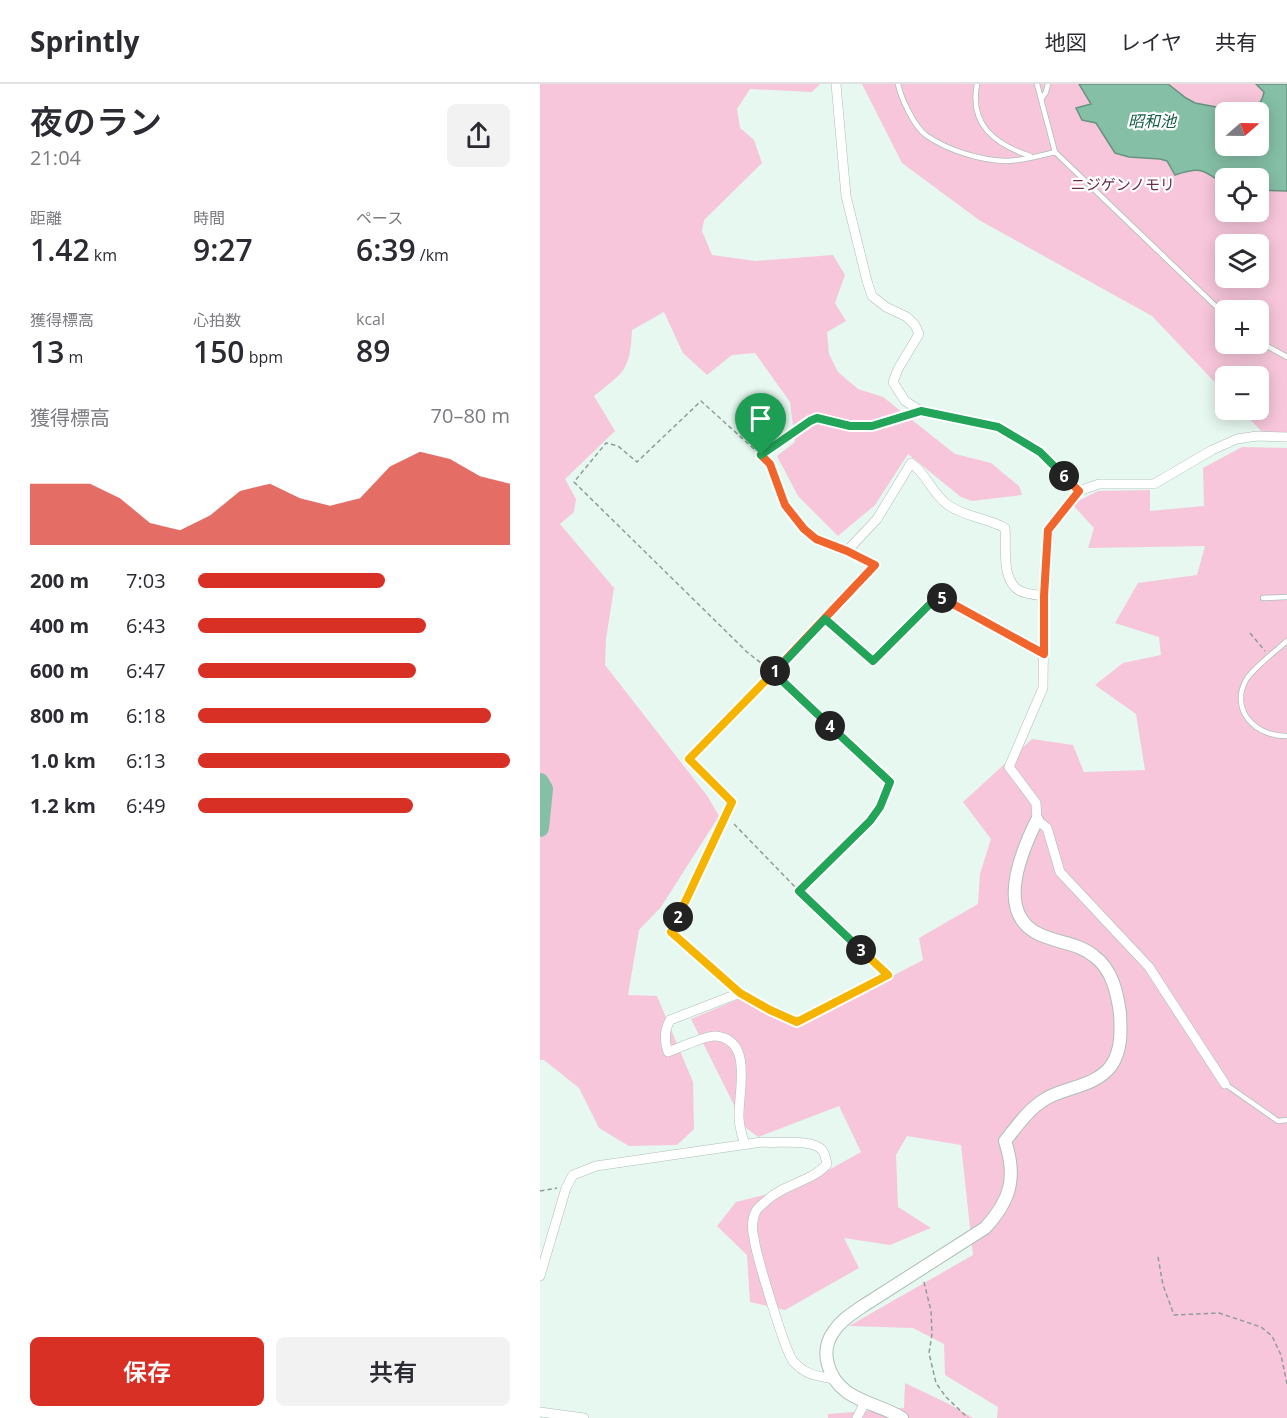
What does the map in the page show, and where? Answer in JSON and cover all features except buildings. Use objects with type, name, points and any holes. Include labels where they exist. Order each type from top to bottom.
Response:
[{"type":"street","points":[[836,84],[846,196],[867,281],[872,296],[886,307],[907,317],[915,325],[919,334],[893,382],[905,401],[921,411],[998,427],[1040,452],[1079,491]]},
{"type":"street","points":[[745,1145],[739,1126],[742,1064],[737,1048],[715,1035],[668,1052],[664,1043],[670,1020],[740,993],[671,932],[727,817],[732,802],[689,759],[774,673],[875,565],[816,539],[804,529],[785,505],[770,464],[761,455],[817,418],[850,426],[872,426],[921,411]]},
{"type":"street","points":[[902,1418],[847,1392],[834,1379],[827,1364],[826,1347],[833,1331],[846,1318],[977,1234],[999,1213],[1008,1196],[1011,1179],[1011,1161],[1005,1141],[1031,1110],[1059,1092],[1078,1087],[1097,1078],[1110,1067],[1119,1052],[1121,1037],[1119,1004],[1107,970],[1095,956],[1081,947],[1035,932],[1025,924],[1016,908],[1014,894],[1018,865],[1037,820],[1036,803],[1009,768],[1043,688],[1044,596],[1048,530],[1079,491],[1099,484],[1154,484],[1212,450],[1237,440],[1257,436],[1287,437]]},
{"type":"street","points":[[847,551],[878,519],[911,463],[918,468],[939,498],[948,505],[959,512],[1005,528],[1006,566],[1012,582],[1019,591],[1044,596]]},
{"type":"street","points":[[825,619],[873,661],[938,596],[1044,654]]},
{"type":"street","points":[[1037,820],[1047,828],[1060,872],[1149,967],[1225,1084]]},
{"type":"street","points":[[540,1276],[566,1188],[573,1175],[596,1167],[762,1142],[813,1144],[823,1151],[827,1164],[820,1173],[774,1193],[756,1210],[753,1228],[754,1241],[791,1359],[805,1373],[834,1379]]},
{"type":"street","points":[[858,1418],[865,1402]]},
{"type":"street","points":[[540,1412],[584,1418]]},
{"type":"lane","points":[[898,84],[900,96],[925,135],[960,151],[981,158],[1006,161],[1055,152]]},
{"type":"lane","points":[[977,84],[974,97],[980,120],[989,132],[999,143],[1032,157]]},
{"type":"lane","points":[[1037,84],[1055,152],[1215,305]]},
{"type":"lane","points":[[1042,98],[1048,84]]},
{"type":"lane","points":[[1269,347],[1287,357]]},
{"type":"lane","points":[[1263,598],[1287,597]]},
{"type":"lane","points":[[1287,641],[1246,680],[1241,699],[1244,714],[1256,728],[1275,736],[1287,736]]},
{"type":"lane","points":[[1225,1084],[1278,1121],[1287,1120]]},
{"type":"path","points":[[761,455],[701,401],[637,462],[618,446],[606,443],[574,482],[747,652],[774,673],[890,782],[880,807],[870,821],[799,891]]},
{"type":"path","points":[[1250,633],[1270,657]]},
{"type":"path","points":[[727,817],[799,891],[888,975],[797,1022],[740,993]]},
{"type":"path","points":[[540,1191],[566,1188]]},
{"type":"path","points":[[1158,1257],[1174,1315],[1220,1313],[1261,1327],[1272,1336],[1281,1355],[1287,1384]]},
{"type":"path","points":[[920,1269],[931,1311],[932,1334],[929,1353],[936,1383],[946,1397],[968,1418]]},
{"type":"green space","points":[[540,84],[820,84],[812,92],[750,89],[737,109],[740,128],[754,140],[762,163],[704,220],[702,231],[712,255],[755,261],[833,255],[845,275],[835,303],[846,321],[827,332],[829,354],[838,372],[858,389],[883,397],[955,454],[991,463],[1019,486],[1022,495],[972,501],[961,497],[908,454],[875,505],[838,536],[798,496],[777,456],[795,442],[790,402],[755,353],[732,355],[707,375],[683,353],[664,312],[632,330],[629,354],[624,369],[594,396],[615,431],[565,479],[576,499],[574,512],[560,524],[614,588],[606,639],[605,665],[708,797],[719,816],[661,907],[639,930],[628,995],[657,996],[693,1082],[694,1129],[677,1145],[629,1146],[599,1128],[579,1088],[544,1060],[540,1060]]},
{"type":"green space","name":"ニジゲンノモリ","points":[[862,84],[1287,84],[1287,440],[1264,434],[1251,420],[1269,420],[1269,366],[1215,366],[1215,382],[1152,316],[979,220],[902,163]]},
{"type":"green space","points":[[1242,447],[1287,448],[1287,1418],[997,1418],[998,1407],[945,1375],[944,1344],[913,1328],[849,1326],[973,1255],[961,1145],[907,1136],[896,1155],[898,1207],[931,1228],[890,1245],[844,1238],[859,1268],[785,1310],[750,1302],[747,1255],[717,1226],[736,1202],[800,1186],[861,1152],[839,1106],[758,1137],[745,1127],[691,1019],[739,999],[797,1026],[923,960],[919,938],[978,904],[980,874],[991,839],[963,802],[1032,739],[1073,745],[1084,772],[1145,770],[1136,714],[1095,685],[1123,663],[1161,655],[1159,637],[1115,623],[1138,583],[1197,575],[1205,546],[1088,548],[1094,528],[1072,504],[1098,491],[1150,490],[1150,511],[1204,506],[1203,468]]},
{"type":"green space","points":[[905,1383],[973,1418],[828,1418],[828,1414],[904,1408]]},
{"type":"water","name":"昭和池","points":[[1079,84],[1168,84],[1195,103],[1215,107],[1215,156],[1269,156],[1269,102],[1260,102],[1264,92],[1256,84],[1287,84],[1287,191],[1269,190],[1269,168],[1215,168],[1215,178],[1197,170],[1175,175],[1167,161],[1129,157],[1115,153],[1096,123],[1082,120],[1076,108],[1091,104]]},
{"type":"waterway","points":[[540,782],[544,789],[540,828]]},
{"type":"route","points":[[761,455],[770,464],[785,505],[804,529],[816,539],[875,565],[774,673],[689,759],[732,802],[727,817],[671,932],[740,993],[797,1022],[830,1007],[888,975],[799,891],[870,821],[880,807],[890,782],[774,673],[825,619],[873,661],[938,596],[1044,654],[1044,596],[1048,530],[1079,491],[1040,452],[998,427],[921,411],[872,426],[850,426],[817,418],[761,455]]}]
